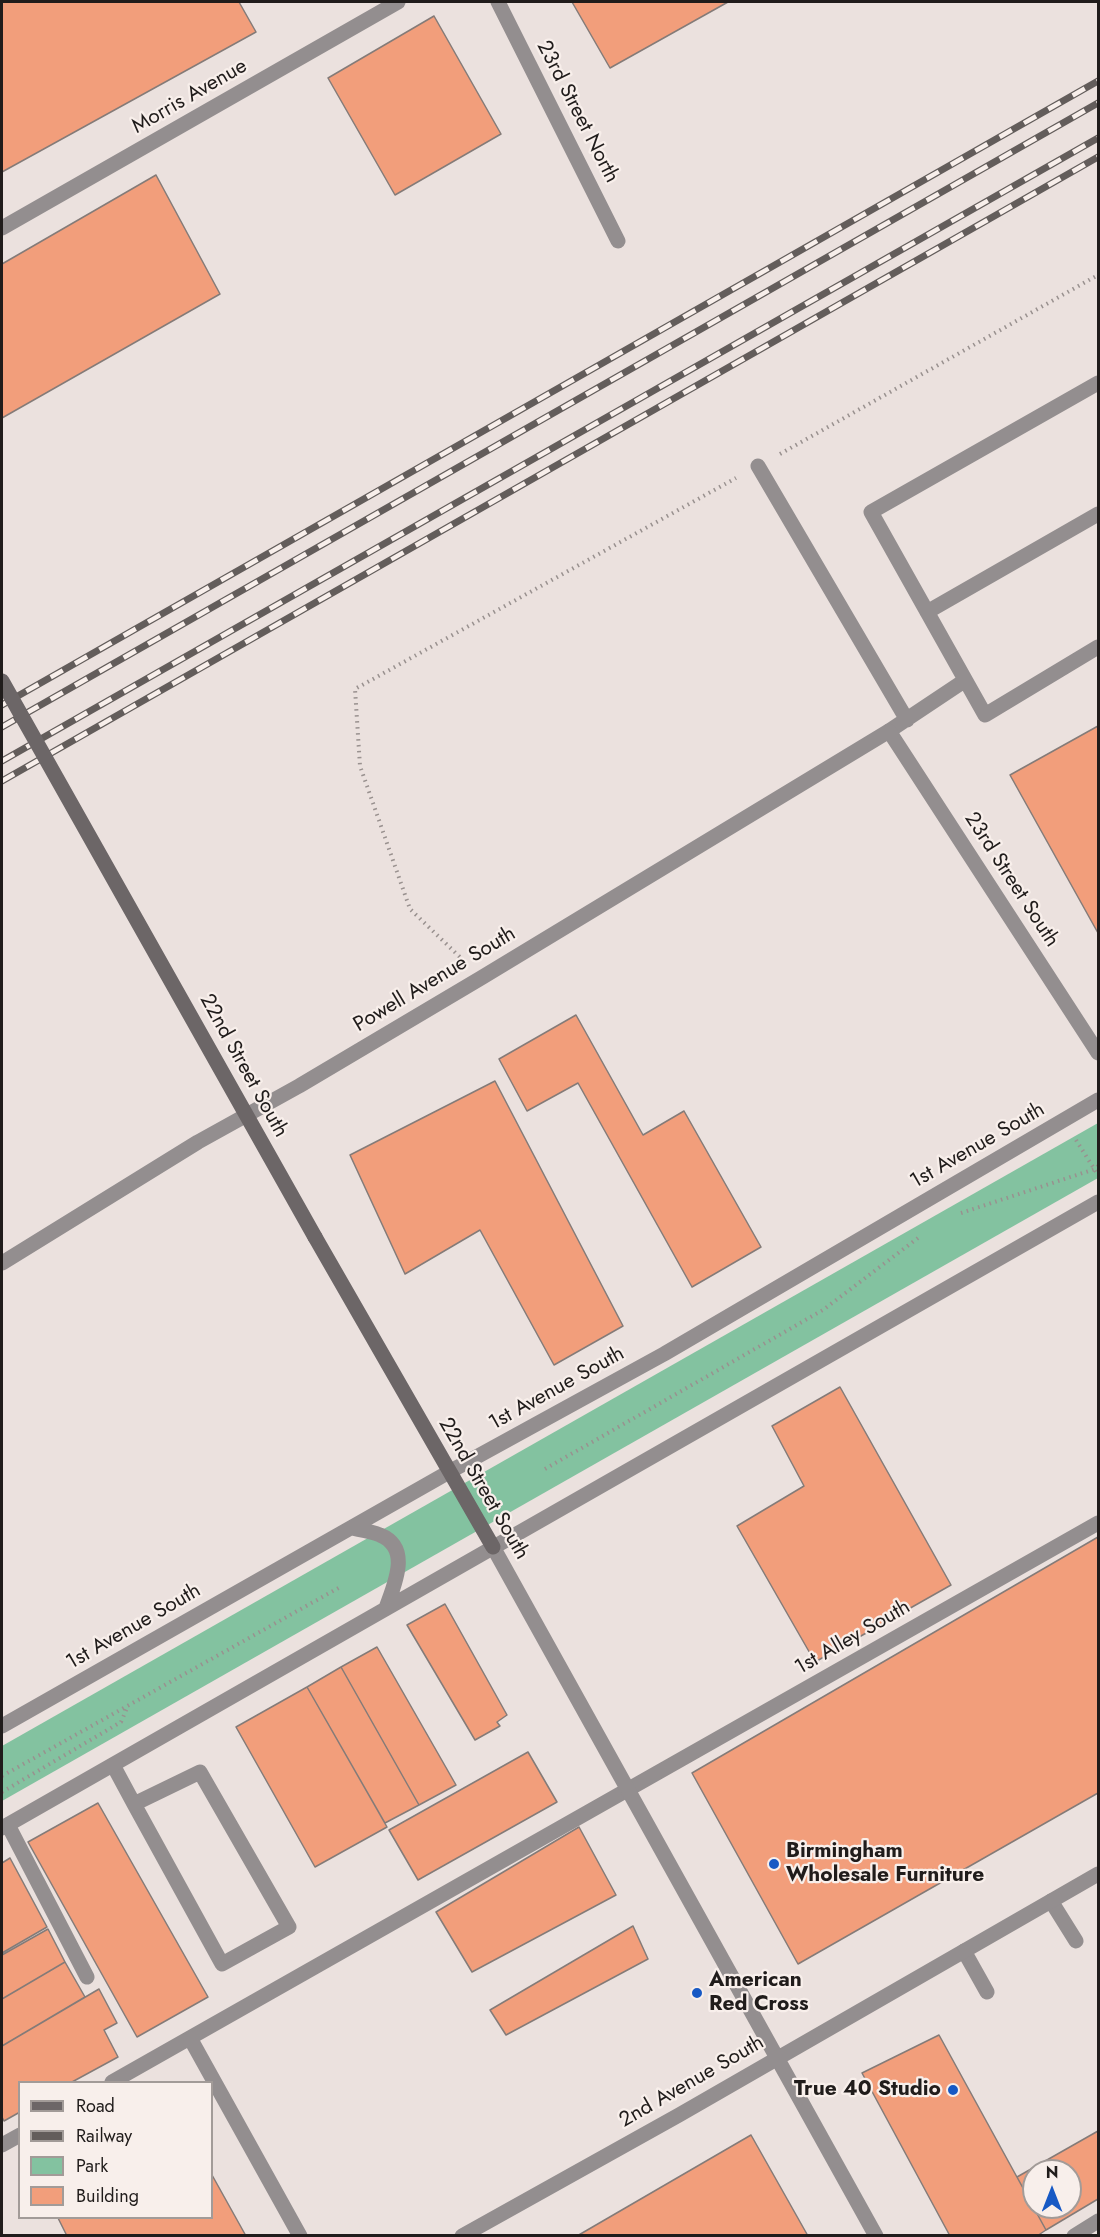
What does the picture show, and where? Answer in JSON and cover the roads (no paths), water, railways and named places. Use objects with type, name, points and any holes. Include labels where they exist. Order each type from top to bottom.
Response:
[{"type":"main road","name":"22nd Street South","points":[[2,681],[315,1237],[493,1547]]},
{"type":"street","name":"Morris Avenue","points":[[2,228],[399,2]]},
{"type":"street","name":"23rd Street North","points":[[498,2],[618,241]]},
{"type":"street","points":[[1098,383],[871,512],[985,715],[1098,647]]},
{"type":"street","points":[[758,466],[908,720]]},
{"type":"street","points":[[927,612],[1098,514]]},
{"type":"street","name":"Powell Avenue South","points":[[2,1263],[198,1142],[299,1086],[481,978],[908,720],[964,681]]},
{"type":"street","name":"23rd Street South","points":[[889,731],[1098,1053]]},
{"type":"street","name":"1st Avenue South","points":[[2,1726],[664,1354],[1098,1100]]},
{"type":"street","points":[[87,1977],[4,1826],[1098,1202]]},
{"type":"street","name":"1st Alley South","points":[[114,2081],[1098,1523]]},
{"type":"street","points":[[351,1528],[382,1535],[395,1548],[399,1568],[386,1608]]},
{"type":"street","name":"22nd Street South","points":[[493,1547],[876,2235]]},
{"type":"street","points":[[113,1765],[134,1804],[222,1964],[289,1928],[200,1772],[134,1804]]},
{"type":"street","name":"2nd Avenue South","points":[[462,2235],[679,2115],[1098,1874]]},
{"type":"street","points":[[1051,1901],[1076,1941]]},
{"type":"street","points":[[964,1951],[987,1992]]},
{"type":"street","points":[[190,2038],[300,2235]]},
{"type":"street","points":[[2,2145],[18,2136]]},
{"type":"street","points":[[1074,2235],[1098,2221]]},
{"type":"railway","points":[[2,705],[1098,81]]},
{"type":"railway","points":[[2,727],[1098,103]]},
{"type":"railway","points":[[2,761],[1098,138]]},
{"type":"railway","points":[[2,781],[1098,157]]},
{"type":"place","name":"Birmingham Wholesale Furniture","points":[[774,1864]]},
{"type":"place","name":"American Red Cross","points":[[697,1993]]},
{"type":"place","name":"True 40 Studio","points":[[953,2090]]}]
